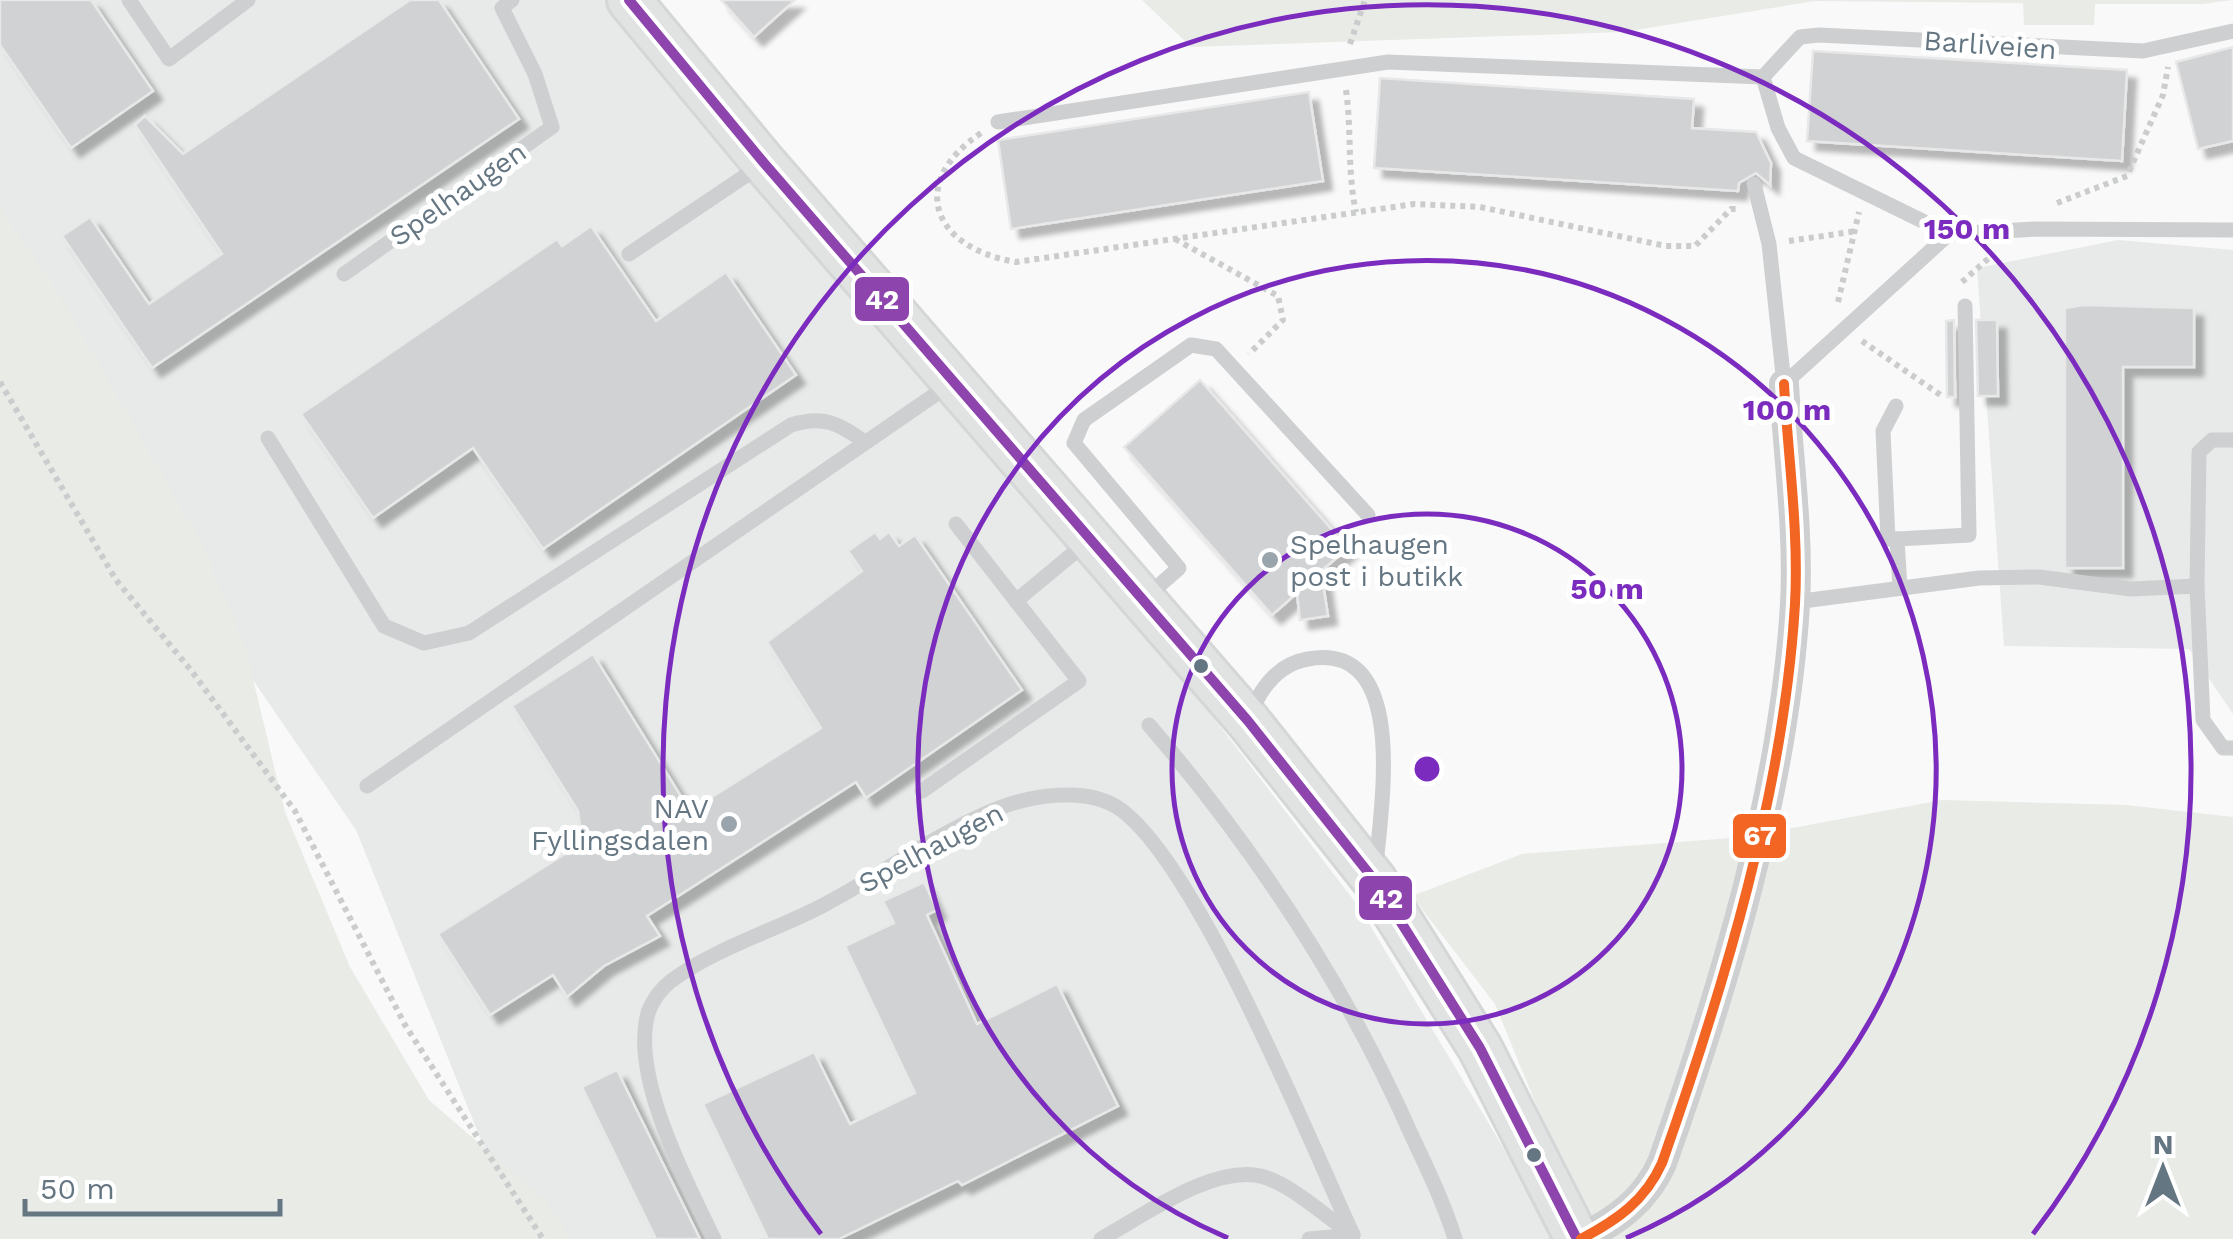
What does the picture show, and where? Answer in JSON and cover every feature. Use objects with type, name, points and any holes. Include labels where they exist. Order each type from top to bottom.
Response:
[{"type":"street","points":[[630,0],[952,383],[1202,666],[1375,881],[1480,1048],[1579,1239],[1610,1223],[1650,1189],[1678,1118],[1778,765],[1795,602],[1784,384]]},
{"type":"lane","points":[[129,0],[169,59],[248,0]]},
{"type":"lane","name":"Spelhaugen","points":[[344,274],[552,127],[536,74],[502,8],[512,0]]},
{"type":"lane","name":"Barliveien","points":[[1763,77],[1800,38],[1818,35],[2061,50],[2143,51],[2233,31]]},
{"type":"lane","points":[[998,122],[1388,62],[1763,77],[1778,128],[1794,158],[1948,234],[2017,230],[2233,230]]},
{"type":"lane","points":[[629,254],[764,164]]},
{"type":"lane","points":[[1754,184],[1756,209],[1769,244],[1784,384]]},
{"type":"lane","points":[[1784,384],[1948,234]]},
{"type":"lane","points":[[1896,406],[1883,431],[1888,539],[1969,535],[1965,306]]},
{"type":"lane","points":[[1143,600],[1179,568],[1074,443],[1084,420],[1191,345],[1216,348],[1368,515]]},
{"type":"lane","points":[[367,786],[952,383]]},
{"type":"lane","points":[[268,438],[384,626],[424,643],[469,634],[790,424],[814,418],[836,422],[864,442]]},
{"type":"lane","points":[[2233,440],[2212,440],[2199,452],[2197,586],[2203,720],[2223,748],[2233,748]]},
{"type":"lane","points":[[922,791],[1078,681],[956,524]]},
{"type":"lane","points":[[1016,600],[1090,539]]},
{"type":"lane","points":[[1897,539],[1900,588]]},
{"type":"lane","points":[[1795,602],[1978,578],[2040,577],[2131,589],[2197,586]]},
{"type":"lane","points":[[1248,721],[1267,682],[1288,665],[1309,658],[1331,658],[1354,665],[1371,686],[1382,735],[1375,881]]},
{"type":"lane","points":[[1149,726],[1242,840],[1352,1010],[1380,1062],[1455,1239]]},
{"type":"lane","name":"Spelhaugen","points":[[714,1239],[678,1164],[646,1066],[647,1016],[654,997],[669,982],[707,959],[832,901],[980,818],[1034,799],[1064,795],[1108,802],[1139,827],[1200,916],[1357,1237]]},
{"type":"lane","points":[[1101,1239],[1209,1180],[1251,1175],[1268,1178],[1357,1237]]},
{"type":"lane","points":[[1309,1239],[1357,1237]]},
{"type":"path","points":[[1342,67],[1365,0]]},
{"type":"path","points":[[1965,306],[1952,291],[2036,210],[2127,176],[2163,95],[2171,46]]},
{"type":"path","points":[[1349,112],[1348,172],[1356,212]]},
{"type":"path","points":[[998,122],[952,153],[940,184],[939,212],[952,237],[982,256],[1016,262],[1414,204],[1480,207],[1666,246],[1694,246],[1731,209],[1756,209]]},
{"type":"path","points":[[1862,191],[1857,231],[1836,308],[1864,344],[1907,376],[1967,410]]},
{"type":"path","points":[[1769,244],[1857,231]]},
{"type":"path","points":[[1174,238],[1197,254],[1270,288],[1283,305],[1280,326],[1234,368]]},
{"type":"path","points":[[0,382],[116,580],[295,811],[405,1025],[543,1239]]},
{"type":"shaded area","points":[[0,0],[612,0],[1113,587],[1359,907],[1558,1239],[521,1239],[356,830],[0,312]]},
{"type":"shaded area","points":[[1142,0],[2232,0],[2203,4],[2095,4],[2094,25],[2024,25],[2023,3],[1815,1],[1623,32],[1191,47]]},
{"type":"shaded area","points":[[0,208],[56,289],[203,546],[245,646],[285,812],[350,967],[429,1100],[546,1201],[571,1239],[0,1239]]},
{"type":"shaded area","points":[[2118,240],[2233,250],[2233,714],[2189,649],[2004,646],[1977,268]]},
{"type":"shaded area","points":[[1942,800],[2126,805],[2233,817],[2233,1239],[1591,1239],[1495,1004],[1412,896],[1522,854],[1745,837]]},
{"type":"building","points":[[0,0],[91,0],[153,91],[71,148],[0,45]]},
{"type":"building","points":[[410,0],[439,0],[519,119],[152,368],[62,236],[90,217],[149,304],[222,254],[135,125],[145,116],[183,154]]},
{"type":"building","points":[[721,0],[795,0],[754,37]]},
{"type":"building","points":[[2233,47],[2233,141],[2198,149],[2176,62]]},
{"type":"building","points":[[1813,51],[2127,70],[2122,161],[1807,141]]},
{"type":"building","points":[[1380,78],[1694,99],[1692,128],[1756,132],[1771,163],[1770,185],[1756,173],[1739,183],[1738,191],[1374,168]]},
{"type":"building","points":[[1309,92],[1323,181],[1011,229],[998,140]]},
{"type":"building","points":[[591,226],[656,321],[726,272],[796,375],[543,549],[473,448],[373,518],[301,414],[557,239],[562,246]]},
{"type":"building","points":[[2065,308],[2194,308],[2194,367],[2123,367],[2123,568],[2065,568]]},
{"type":"building","points":[[1954,320],[1955,397],[1947,397],[1946,321]]},
{"type":"building","points":[[1976,320],[1997,320],[1998,396],[1978,396]]},
{"type":"building","points":[[1200,380],[1348,548],[1321,571],[1328,616],[1300,620],[1297,593],[1272,615],[1124,447]]},
{"type":"building","points":[[875,532],[880,539],[889,532],[899,546],[915,535],[1022,690],[866,798],[856,782],[647,916],[660,936],[604,966],[567,997],[553,975],[490,1015],[438,934],[582,843],[578,811],[512,706],[593,654],[690,811],[821,728],[767,642],[862,571],[848,551]]},
{"type":"building","points":[[924,882],[937,910],[927,915],[977,1024],[1057,984],[1118,1106],[962,1185],[958,1181],[839,1239],[768,1239],[703,1104],[814,1052],[850,1124],[915,1093],[845,946],[894,923],[883,901]]},
{"type":"building","points":[[617,1070],[700,1239],[656,1239],[582,1087]]},
{"type":"transit line","name":"42","points":[[629,0],[764,163],[1248,721],[1375,881],[1480,1048],[1577,1239]]},
{"type":"transit line","name":"67","points":[[1581,1239],[1629,1208],[1662,1163],[1748,887],[1778,745],[1795,604],[1794,522],[1784,384]]},
{"type":"place","name":"Spelhaugen post i butikk","points":[[1270,560]]},
{"type":"place","name":"NAV Fyllingsdalen","points":[[729,824]]}]
